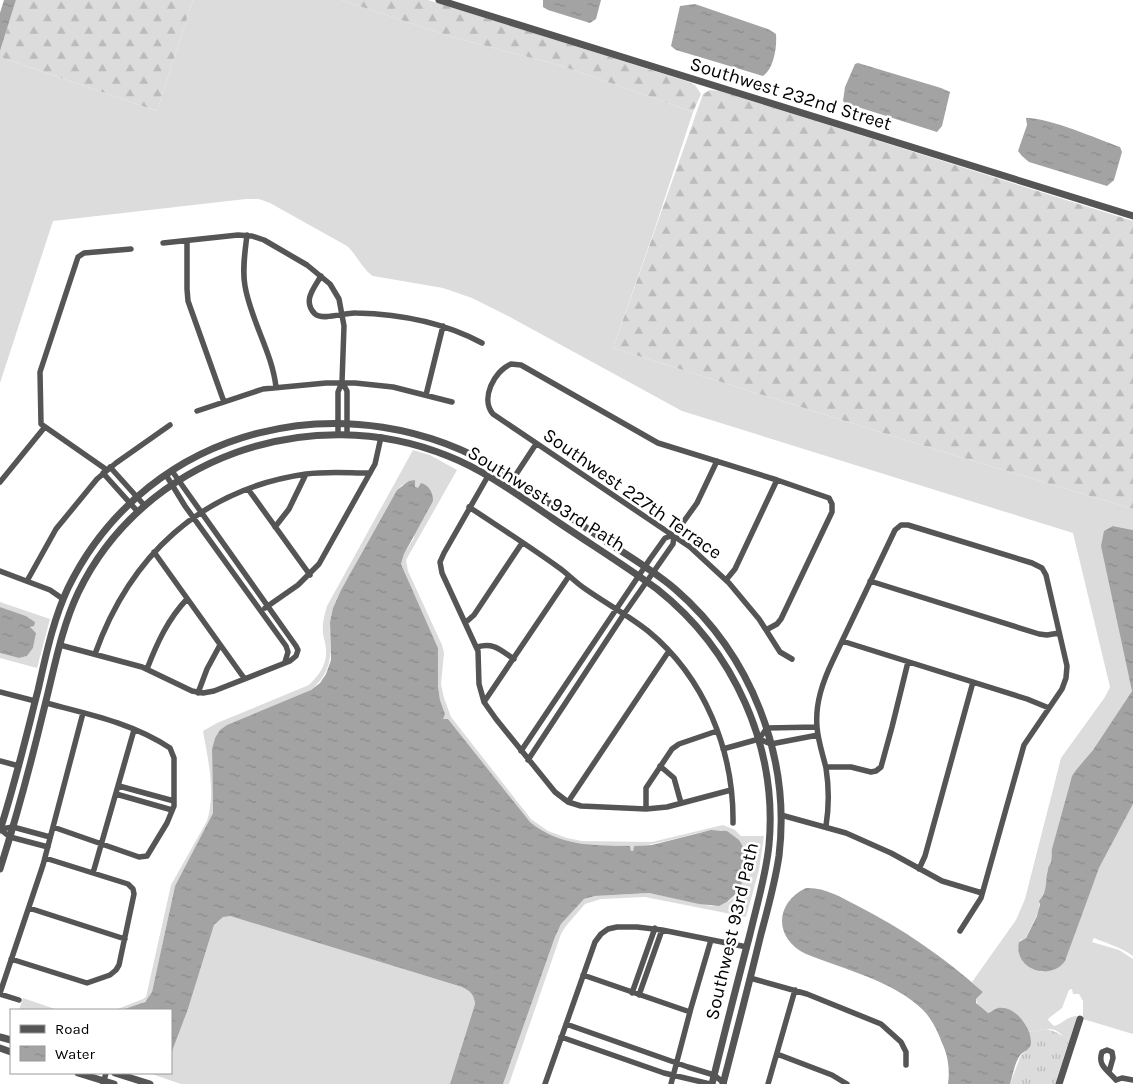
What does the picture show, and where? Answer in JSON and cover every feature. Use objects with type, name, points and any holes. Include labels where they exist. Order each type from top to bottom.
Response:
[{"type":"street","name":"Southwest 232nd Street","points":[[439,0],[1133,216]]},
{"type":"street","points":[[247,235],[244,269],[245,287],[273,370],[276,387]]},
{"type":"street","points":[[163,244],[247,235],[264,240],[307,265],[330,284],[339,299],[344,326],[342,382],[338,392],[338,434]]},
{"type":"street","points":[[188,240],[188,300],[224,402]]},
{"type":"street","points":[[131,249],[82,254],[77,258],[40,372],[40,421],[44,428],[107,470],[144,506]]},
{"type":"street","points":[[321,276],[310,293],[310,302],[316,314],[322,317],[342,313],[398,316],[443,326],[482,343]]},
{"type":"street","points":[[426,395],[443,326]]},
{"type":"street","name":"Southwest 227th Terrace","points":[[717,461],[658,443],[521,365],[511,364],[504,368],[494,381],[489,392],[488,404],[494,415],[696,552],[726,580],[766,630],[780,652],[792,659]]},
{"type":"street","points":[[342,382],[347,391],[347,434]]},
{"type":"street","points":[[197,411],[260,390],[342,382],[393,387],[452,402]]},
{"type":"street","name":"Southwest 93rd Path","points":[[0,830],[50,638],[63,599],[94,544],[131,503],[169,473],[215,448],[254,434],[290,426],[347,423],[398,429],[438,440],[476,456],[653,572],[690,603],[724,643],[750,687],[767,728],[771,744],[778,782],[781,815],[780,838],[776,875],[723,1084]]},
{"type":"street","points":[[27,581],[56,529],[107,470],[170,425]]},
{"type":"street","points":[[0,482],[44,428]]},
{"type":"street","name":"Southwest 93rd Path","points":[[0,869],[13,828],[70,612],[87,575],[111,541],[138,512],[179,480],[216,460],[260,444],[296,436],[338,434],[382,437],[410,443],[463,462],[488,476],[647,582],[681,610],[715,649],[741,693],[758,739],[769,793],[769,840],[764,876],[711,1084]]},
{"type":"street","points":[[260,611],[310,575],[321,560],[377,458],[382,437]]},
{"type":"street","points":[[513,479],[536,444]]},
{"type":"street","points":[[528,760],[624,614],[673,544],[674,536],[696,503],[717,461],[823,495],[831,501],[832,512],[781,620],[766,630]]},
{"type":"street","points":[[107,470],[138,512]]},
{"type":"street","points":[[95,654],[105,629],[132,579],[154,552],[201,512],[248,489],[276,480],[306,474],[370,472]]},
{"type":"street","points":[[60,645],[147,669],[198,693],[214,691],[294,658],[297,654],[297,649],[179,480],[169,473]]},
{"type":"street","points":[[169,473],[172,485],[193,518],[287,648],[288,654],[285,662]]},
{"type":"street","points":[[275,527],[289,509],[306,474]]},
{"type":"street","points":[[488,476],[469,507],[439,564],[477,647],[480,657],[479,684],[484,702],[521,751],[555,792],[568,802],[587,807],[646,809],[681,803],[731,790]]},
{"type":"street","points":[[726,580],[735,569],[777,480]]},
{"type":"street","points":[[248,489],[310,575]]},
{"type":"street","points":[[469,507],[560,568],[646,630],[681,664],[708,709],[723,749],[731,790],[733,822]]},
{"type":"street","points":[[826,826],[828,797],[826,767],[817,727],[820,693],[827,672],[894,531],[901,525],[909,525],[1032,563],[1042,568],[1046,575],[1067,673],[1064,685],[1024,745],[982,894],[978,905],[960,931]]},
{"type":"street","points":[[521,751],[644,567],[665,538],[674,536]]},
{"type":"street","points":[[465,623],[474,615],[522,543]]},
{"type":"street","points":[[154,552],[244,678]]},
{"type":"street","points":[[0,571],[53,591],[63,599]]},
{"type":"street","points":[[484,702],[569,576]]},
{"type":"street","points":[[870,581],[1039,634],[1059,633]]},
{"type":"street","points":[[147,669],[165,629],[187,598]]},
{"type":"street","points":[[842,641],[1034,701],[1049,708]]},
{"type":"street","points":[[198,693],[207,669],[220,645]]},
{"type":"street","points":[[477,647],[490,645],[514,658]]},
{"type":"street","points":[[568,802],[669,651]]},
{"type":"street","points":[[826,767],[848,767],[868,772],[876,771],[881,767],[908,662]]},
{"type":"street","points":[[919,868],[925,856],[973,682]]},
{"type":"street","points":[[0,692],[35,701]]},
{"type":"street","points":[[46,703],[105,719],[156,740],[173,751],[174,801],[172,810],[151,851],[146,856],[139,857],[52,827]]},
{"type":"street","points":[[19,1000],[0,994],[45,858],[83,713]]},
{"type":"street","points":[[723,749],[758,739],[767,728],[817,727]]},
{"type":"street","points":[[93,873],[134,730]]},
{"type":"street","points":[[646,809],[646,789],[670,752],[676,746],[717,731]]},
{"type":"street","points":[[758,739],[771,744],[818,735]]},
{"type":"street","points":[[0,760],[18,766]]},
{"type":"street","points":[[660,766],[674,778],[681,803]]},
{"type":"street","points":[[119,786],[174,801]]},
{"type":"street","points":[[116,794],[172,810]]},
{"type":"street","points":[[781,815],[846,833],[880,848],[946,883],[982,894]]},
{"type":"street","points":[[0,830],[13,828],[50,837]]},
{"type":"street","points":[[0,830],[10,837],[48,847]]},
{"type":"street","points":[[11,959],[87,983],[110,975],[116,970],[119,963],[134,894],[132,888],[128,884],[45,858]]},
{"type":"street","points":[[29,908],[125,939]]},
{"type":"street","points":[[545,1084],[595,942],[600,934],[617,927],[634,926],[747,947]]},
{"type":"street","points":[[636,994],[658,929]]},
{"type":"street","points":[[671,1084],[711,940]]},
{"type":"street","points":[[583,975],[690,1012]]},
{"type":"street","points":[[750,978],[794,990],[881,1024],[901,1042],[906,1052],[906,1065]]},
{"type":"street","points":[[768,1084],[794,990]]},
{"type":"street","points":[[1059,1084],[1080,1019]]},
{"type":"street","points":[[566,1024],[714,1075],[723,1084]]},
{"type":"street","points":[[561,1037],[673,1075],[711,1084]]},
{"type":"street","points":[[777,1054],[832,1075],[847,1084]]},
{"type":"street","points":[[1109,1072],[1115,1082],[1122,1078],[1133,1080]]},
{"type":"street","points":[[81,1074],[108,1083]]},
{"type":"street","points":[[117,1074],[150,1084]]},
{"type":"green space","points":[[16,0],[193,0],[157,111],[0,57],[0,51]]},
{"type":"green space","points":[[193,0],[341,0],[452,37],[562,66],[693,112],[613,348],[947,453],[1133,509],[1133,530],[1114,526],[1132,691],[1093,750],[1076,770],[1070,783],[1051,855],[1052,861],[1047,872],[1048,880],[1043,898],[1039,903],[1040,909],[1025,939],[1020,940],[1019,952],[1027,965],[1043,972],[1066,958],[1099,868],[1133,804],[1133,956],[1094,938],[1092,942],[1119,950],[1133,959],[1133,1034],[1083,1019],[1083,1001],[1079,994],[1073,994],[1072,989],[1069,990],[1062,1008],[1048,1020],[1054,1026],[1077,1016],[1070,1038],[1052,1029],[1029,1032],[1018,1015],[1013,1012],[1001,1009],[988,1013],[982,1009],[977,1004],[976,999],[983,992],[972,982],[1016,920],[1025,899],[1061,758],[1105,697],[1110,687],[1073,533],[682,411],[472,298],[443,288],[373,276],[347,246],[270,203],[259,199],[53,221],[0,383],[0,57],[157,111]]},
{"type":"green space","points":[[341,0],[428,0],[686,81],[695,85],[701,94],[693,112],[562,66],[452,37]]},
{"type":"green space","points":[[710,90],[720,91],[1133,221],[1133,509],[947,453],[613,348],[703,94]]},
{"type":"green space","points":[[413,450],[430,455],[457,470],[406,560],[408,571],[442,645],[444,653],[441,684],[451,717],[531,819],[548,831],[582,841],[652,842],[723,825],[735,830],[741,836],[764,836],[759,870],[746,917],[645,897],[601,899],[585,904],[561,934],[509,1084],[503,1084],[555,937],[561,924],[584,899],[595,896],[649,893],[711,906],[720,905],[727,903],[737,893],[746,865],[722,830],[701,832],[657,843],[634,846],[633,851],[631,851],[630,846],[590,845],[566,840],[542,830],[530,822],[448,719],[443,719],[442,717],[445,714],[438,686],[438,648],[401,564],[404,554],[414,538],[417,488],[402,485],[397,490],[337,599],[330,621],[329,661],[327,670],[321,680],[311,690],[215,738],[212,749],[213,813],[175,886],[152,992],[150,997],[136,1006],[118,1009],[146,997],[171,885],[207,821],[210,810],[211,788],[203,731],[217,723],[309,685],[324,665],[326,648],[323,627],[327,606]]},
{"type":"green space","points":[[0,602],[50,619],[37,668],[0,658],[0,653],[19,658],[27,656],[33,648],[36,633],[29,629],[35,622],[26,616],[0,607]]},
{"type":"green space","points":[[223,916],[230,916],[467,990],[473,995],[475,1004],[450,1084],[181,1084],[152,1074],[172,1074],[172,1051],[188,1009],[214,925]]},
{"type":"green space","points":[[23,998],[55,1009],[19,1009]]},
{"type":"green space","points":[[1045,1029],[1070,1038],[1055,1084],[1010,1084],[1021,1055],[1031,1042],[1029,1032]]},
{"type":"water","points":[[4,0],[16,0],[0,51],[0,13]]},
{"type":"water","points":[[543,0],[601,0],[596,19],[590,23],[548,10],[543,7]]},
{"type":"water","points":[[695,4],[768,29],[776,34],[774,57],[770,68],[763,76],[676,50],[671,46],[680,6]]},
{"type":"water","points":[[858,63],[950,92],[942,126],[937,132],[845,103],[843,101],[845,87],[855,64]]},
{"type":"water","points":[[1026,118],[1059,125],[1120,147],[1122,152],[1114,180],[1107,186],[1029,162],[1018,151],[1027,125]]},
{"type":"water","points":[[415,480],[415,487],[418,488],[421,483],[428,487],[433,501],[404,554],[401,564],[438,648],[438,686],[445,714],[443,719],[448,719],[530,822],[542,830],[554,836],[578,843],[630,846],[631,851],[633,851],[634,846],[652,845],[711,830],[727,831],[739,840],[746,852],[746,865],[740,890],[727,902],[719,906],[699,904],[649,893],[595,896],[584,899],[561,924],[555,937],[503,1084],[450,1084],[475,1004],[473,995],[467,990],[230,916],[223,917],[214,925],[188,1009],[172,1051],[172,1009],[125,1009],[145,1002],[152,992],[175,886],[213,813],[212,749],[215,738],[220,730],[227,725],[311,690],[320,683],[326,674],[331,660],[330,622],[333,608],[341,590],[397,490],[409,481]]},
{"type":"water","points":[[1113,526],[1133,530],[1133,804],[1099,868],[1065,961],[1051,971],[1034,970],[1022,959],[1019,951],[1019,942],[1026,938],[1037,916],[1040,905],[1039,901],[1045,890],[1052,849],[1072,776],[1093,750],[1132,691],[1101,546],[1104,531]]},
{"type":"water","points":[[0,607],[26,616],[35,622],[34,626],[30,627],[36,633],[33,648],[27,656],[19,658],[0,653]]},
{"type":"water","points":[[806,888],[832,893],[890,924],[922,944],[983,992],[976,999],[976,1003],[988,1013],[998,1008],[1004,1008],[1016,1013],[1028,1030],[1031,1044],[1019,1057],[1010,1084],[948,1084],[949,1068],[946,1052],[939,1034],[923,1010],[898,991],[883,983],[806,954],[796,947],[788,939],[782,921],[788,903]]}]
